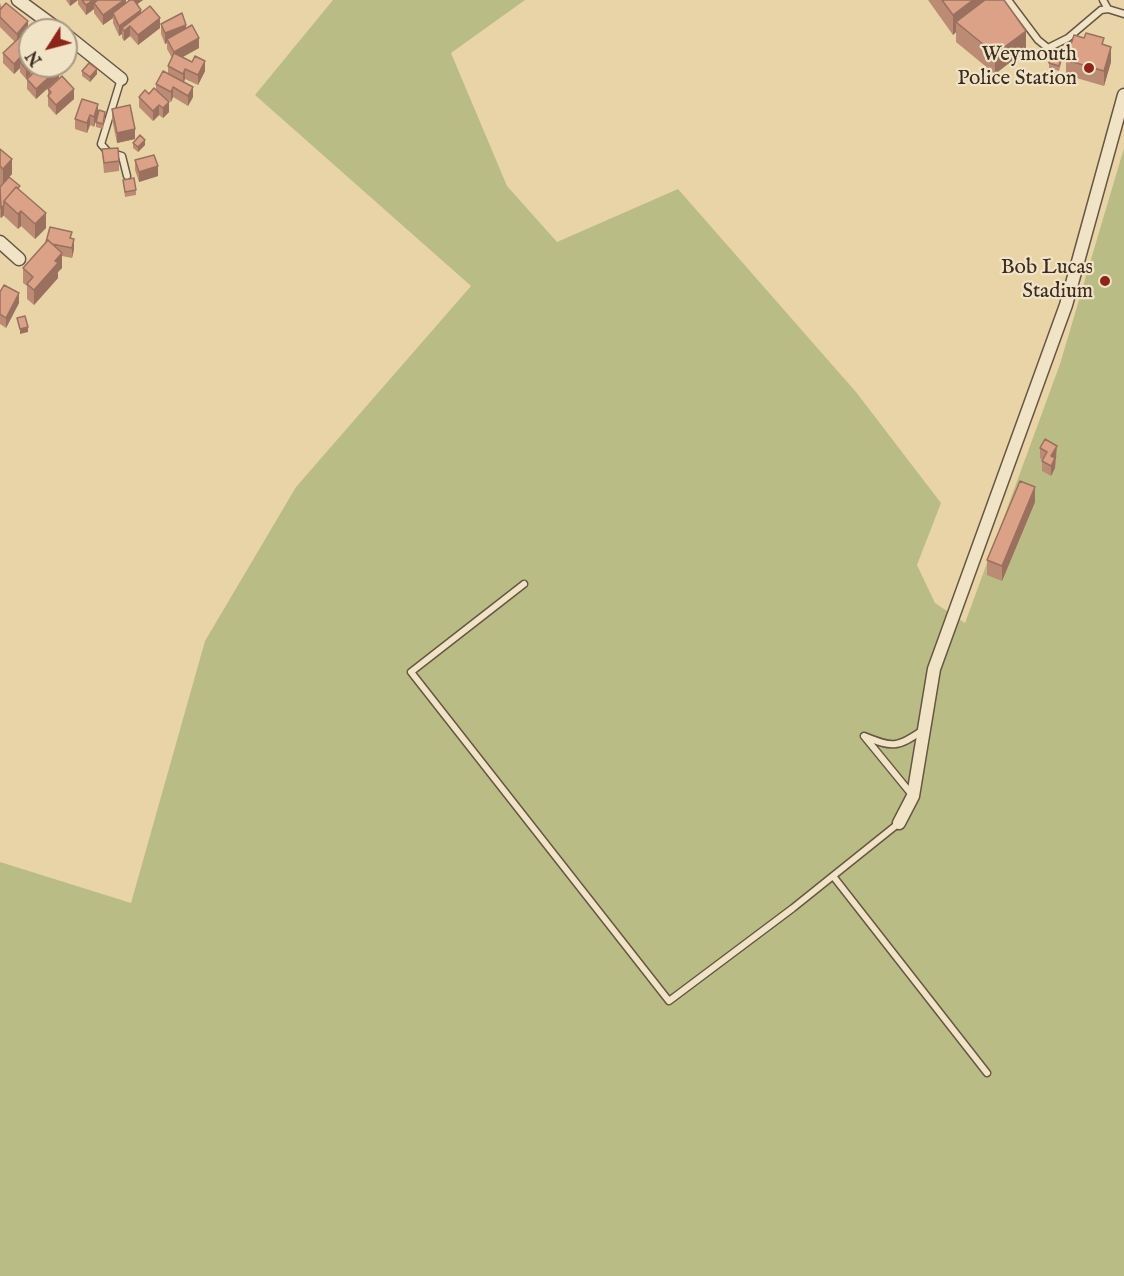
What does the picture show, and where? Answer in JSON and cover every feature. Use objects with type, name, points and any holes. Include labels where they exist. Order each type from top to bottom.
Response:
[{"type":"street","points":[[18,0],[43,18]]},
{"type":"street","points":[[78,45],[121,79]]},
{"type":"street","points":[[899,823],[913,796],[934,669],[1066,306],[1124,95]]},
{"type":"street","points":[[0,242],[19,259]]},
{"type":"lane","points":[[1008,0],[1048,48],[1107,9]]},
{"type":"lane","points":[[1103,0],[1107,9],[1124,14]]},
{"type":"lane","points":[[121,79],[101,144],[108,152],[122,156],[128,176]]},
{"type":"lane","points":[[524,584],[411,672],[669,1001],[899,823]]},
{"type":"lane","points":[[913,796],[864,736],[887,746],[906,742],[924,730]]},
{"type":"lane","points":[[833,876],[987,1073]]},
{"type":"green space","points":[[333,0],[525,0],[451,53],[507,186],[557,242],[678,189],[856,392],[941,503],[917,565],[935,603],[965,623],[1060,364],[1124,148],[1124,1276],[0,1276],[0,862],[131,903],[205,641],[296,487],[471,286],[255,95]]},
{"type":"building","points":[[82,0],[93,0],[86,5]]},
{"type":"building","points":[[98,0],[124,0],[103,15],[94,3]]},
{"type":"building","points":[[130,0],[134,0],[141,10],[119,26],[113,13]]},
{"type":"building","points":[[942,0],[973,0],[953,15]]},
{"type":"building","points":[[985,0],[1004,0],[1026,31],[995,54],[956,22]]},
{"type":"building","points":[[6,3],[24,18],[18,18],[17,34],[0,17],[0,10]]},
{"type":"building","points":[[150,6],[160,18],[138,35],[130,26],[124,31],[122,28]]},
{"type":"building","points":[[182,13],[186,25],[165,33],[161,24]]},
{"type":"building","points":[[192,25],[199,38],[174,52],[167,39]]},
{"type":"building","points":[[1086,33],[1104,38],[1102,44],[1111,47],[1104,71],[1066,60],[1074,35],[1084,38]]},
{"type":"building","points":[[18,39],[18,60],[14,64],[3,53]]},
{"type":"building","points":[[1052,52],[1062,55],[1059,66],[1049,63]]},
{"type":"building","points":[[174,53],[192,62],[195,56],[205,61],[198,75],[185,69],[183,74],[168,66]]},
{"type":"building","points":[[89,63],[97,69],[90,77],[82,71]]},
{"type":"building","points":[[163,71],[193,87],[188,96],[173,87],[171,92],[156,84]]},
{"type":"building","points":[[28,78],[48,78],[36,89]]},
{"type":"building","points":[[60,78],[64,78],[74,89],[56,105],[48,96],[51,92],[48,89]]},
{"type":"building","points":[[154,88],[169,102],[163,108],[159,105],[153,111],[139,97],[145,90],[149,94]]},
{"type":"building","points":[[82,99],[98,104],[94,117],[90,115],[87,123],[75,119]]},
{"type":"building","points":[[130,105],[135,129],[117,133],[112,109]]},
{"type":"building","points":[[99,110],[105,112],[103,124],[96,122]]},
{"type":"building","points":[[140,135],[145,140],[138,147],[133,143]]},
{"type":"building","points":[[118,148],[119,161],[104,163],[102,149]]},
{"type":"building","points":[[0,149],[12,159],[3,169],[0,166]]},
{"type":"building","points":[[154,155],[158,166],[139,172],[135,160]]},
{"type":"building","points":[[9,177],[20,186],[16,187],[1,208],[0,187]]},
{"type":"building","points":[[134,178],[136,190],[125,192],[123,180]]},
{"type":"building","points":[[16,187],[46,213],[35,224],[21,211],[18,214],[4,201]]},
{"type":"building","points":[[50,227],[72,232],[70,238],[74,239],[72,248],[52,244],[48,240],[46,242]]},
{"type":"building","points":[[48,240],[62,253],[55,261],[58,263],[34,290],[27,284],[33,277],[23,268]]},
{"type":"building","points":[[4,285],[19,293],[6,318],[0,314],[0,292]]},
{"type":"building","points":[[25,316],[28,327],[20,329],[17,318]]},
{"type":"building","points":[[1045,439],[1057,446],[1051,456],[1055,458],[1051,466],[1042,461],[1047,452],[1040,448]]},
{"type":"building","points":[[1020,481],[1035,487],[1002,566],[987,560]]},
{"type":"place","name":"Weymouth Police Station","points":[[1089,68]]},
{"type":"place","name":"Bob Lucas Stadium","points":[[1105,281]]}]
